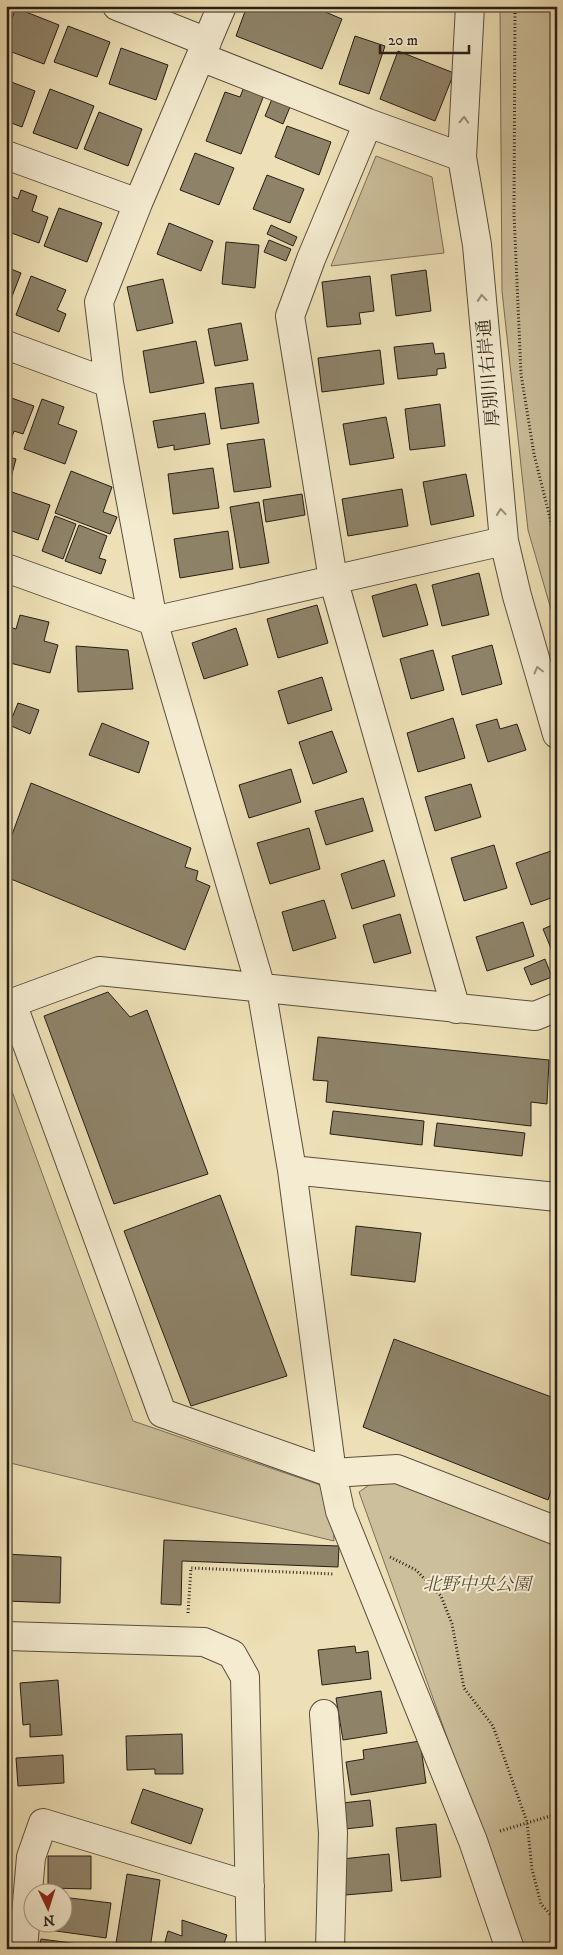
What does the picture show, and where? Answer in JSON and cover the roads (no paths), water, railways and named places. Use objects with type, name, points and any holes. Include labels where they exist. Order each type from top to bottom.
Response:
[{"type":"street","points":[[117,6],[204,50],[368,123],[462,157]]},
{"type":"street","points":[[222,6],[138,204],[99,302],[109,384],[153,621],[261,988],[292,1170],[332,1473],[340,1511],[473,1841],[510,1949]]},
{"type":"street","name":"厚別川右岸通","points":[[470,6],[462,157],[478,245],[504,541],[517,596],[557,734]]},
{"type":"street","points":[[368,123],[311,259],[290,316],[333,579],[456,1009]]},
{"type":"street","points":[[6,155],[138,204]]},
{"type":"street","points":[[6,345],[109,384]]},
{"type":"street","points":[[6,568],[153,621],[504,541]]},
{"type":"street","points":[[557,1007],[535,1016],[99,971],[12,1002],[162,1414],[332,1473],[397,1469],[557,1532]]},
{"type":"street","points":[[292,1170],[557,1197]]},
{"type":"street","points":[[6,1636],[204,1642],[232,1654],[245,1677],[251,1949]]},
{"type":"street","points":[[324,1714],[333,1833],[330,1949]]},
{"type":"street","points":[[23,1949],[31,1857],[42,1823],[250,1886]]},
{"type":"park label","name":"北野中央公園","points":[[477,1585]]}]
